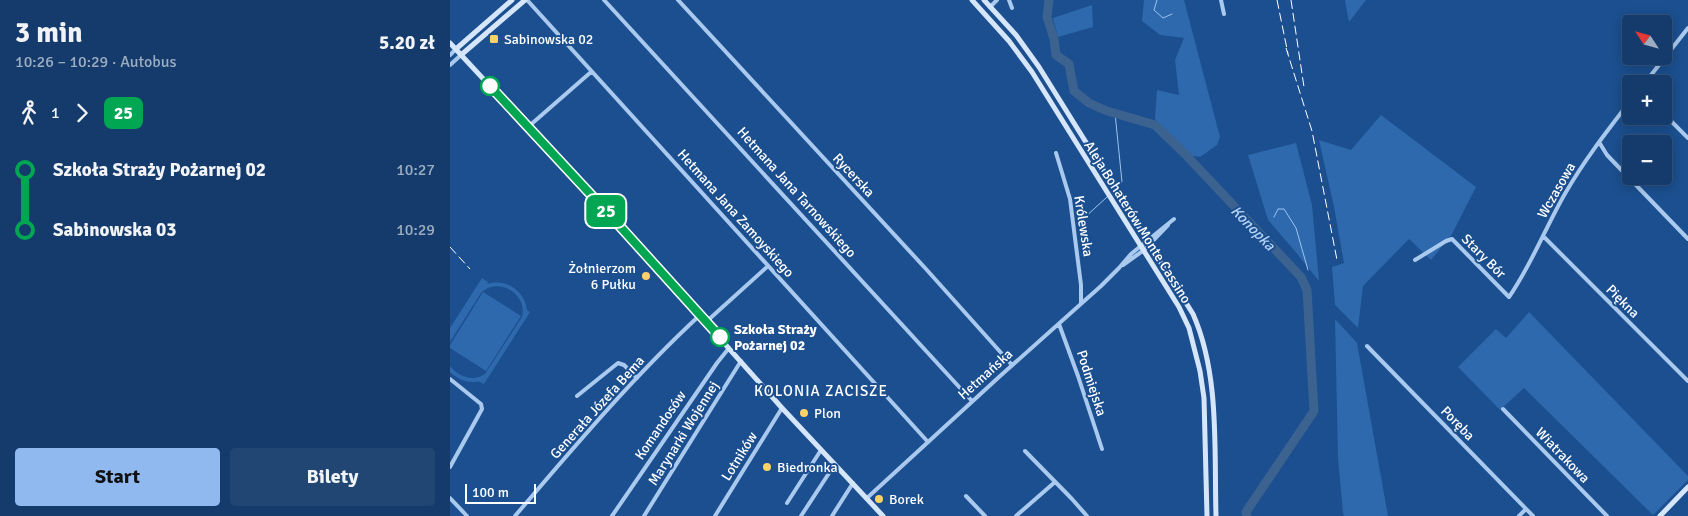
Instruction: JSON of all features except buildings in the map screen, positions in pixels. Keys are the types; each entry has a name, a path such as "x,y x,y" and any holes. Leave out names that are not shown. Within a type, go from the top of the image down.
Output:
{"main road":[{"path":"456,49 512,0"},
{"path":"461,55 526,0"},
{"name":"Aleja Bohaterów Monte Cassino","path":"972,0 1009,41 1032,72 1143,248 1179,307 1189,328 1199,364 1204,398 1207,516"},
{"name":"Aleja Bohaterów Monte Cassino","path":"984,0 1016,35 1039,67 1192,314 1210,369 1216,516"},
{"path":"450,43 700,315 782,408 883,516"},
{"path":"1660,516 1688,487"}],"street":[{"name":"Hetmana Jana Zamoyskiego","path":"526,0 928,442"},
{"name":"Hetmana Jana Tarnowskiego","path":"604,0 972,401"},
{"name":"Rycerska","path":"678,0 1012,365"},
{"path":"990,6 997,0"},
{"path":"1009,0 1012,8"},
{"path":"1221,0 1224,14"},
{"path":"1651,75 1688,28"},
{"path":"450,55 456,49"},
{"path":"450,65 461,55"},
{"path":"528,128 591,72"},
{"name":"Wczasowa","path":"1509,297 1520,280 1567,190 1622,112"},
{"path":"1672,122 1688,138"},
{"path":"1599,142 1607,155 1688,239"},
{"name":"Królewska","path":"1056,153 1070,200 1080,275 1081,304"},
{"name":"Hetmańska","path":"867,498 1120,268 1131,254 1143,248 1174,219 1149,242"},
{"name":"Piękna","path":"1543,236 1688,381"},
{"name":"Stary Bór","path":"1415,260 1452,239 1509,297"},
{"path":"706,322 768,266"},
{"name":"Generała Józefa Bema","path":"515,516 597,421 700,315"},
{"name":"Podmiejska","path":"1059,324 1102,449"},
{"name":"Poręba","path":"1367,346 1533,516"},
{"name":"Komandosów","path":"612,516 708,375 729,348"},
{"name":"Marynarki Wojennej","path":"644,516 741,361"},
{"path":"577,396 618,363 624,365 637,378"},
{"path":"450,379 481,404 482,409 450,467"},
{"name":"Lotników","path":"715,516 782,408"},
{"name":"Wiatrakowa","path":"1503,410 1607,516"},
{"path":"787,503 822,450"},
{"path":"1025,451 1087,516"},
{"path":"801,516 835,464"},
{"path":"1016,516 1055,482"},
{"path":"832,516 853,483"},
{"path":"966,496 985,516"},
{"path":"450,498 467,516"},
{"path":"1520,516 1526,509"}],"shaded area":[{"path":"1144,0 1184,0 1220,137 1217,145 1200,157 1178,154 1155,119 1157,90 1179,95 1175,60 1184,38 1160,35 1142,21"},
{"path":"1345,0 1366,0 1349,22"},
{"path":"1092,5 1093,27 1058,37 1053,18"},
{"path":"1381,115 1476,187 1452,234 1431,260 1409,239 1363,286 1358,328 1335,305 1332,267 1344,263 1319,140 1351,150"},
{"path":"1296,143 1312,205 1319,281 1268,220 1248,155"},
{"path":"482,278 488,282 487,284 501,283 513,288 523,297 527,310 530,312 484,384 457,378 450,372 450,366 466,377 476,378 485,374 522,317 523,309 521,301 510,290 495,286 488,288 481,293 450,342 450,328"},
{"path":"483,292 521,316 486,371 450,348 450,345"},
{"path":"1529,312 1688,476 1688,480 1653,515 1524,388 1500,410 1458,367 1496,329 1506,338"},
{"path":"1335,319 1357,343 1388,516 1344,516 1343,513 1338,458"}],"waterway":[{"name":"Konopka","path":"1049,0 1047,17 1054,39 1056,55 1069,64 1074,91 1089,103 1107,111 1155,125 1184,153 1301,277 1307,290 1314,411 1246,512 1247,516"},
{"path":"1157,0 1154,10 1163,18 1172,14"},
{"path":"1115,113 1122,182 1117,187"},
{"path":"1077,223 1107,197"},
{"path":"1274,217 1278,209 1284,209 1296,228 1308,270"}],"railway":[{"path":"1277,0 1288,54"},
{"path":"1291,0 1304,87"},
{"path":"1286,48 1312,131 1337,260"},
{"path":"450,247 470,269"}],"bus line":[{"name":"25","path":"490,86 720,337"}],"place":[{"name":"Sabinowska 02","path":"494,39"},
{"name":"Żołnierzom 6 Pułku","path":"646,276"},
{"name":"Szkoła Straży Pożarnej 02","path":"720,337"},
{"name":"Plon","path":"804,413"},
{"name":"Biedronka","path":"767,467"},
{"name":"Borek","path":"879,499"}],"district":[{"name":"KOLONIA ZACISZE","path":"821,391"}]}
